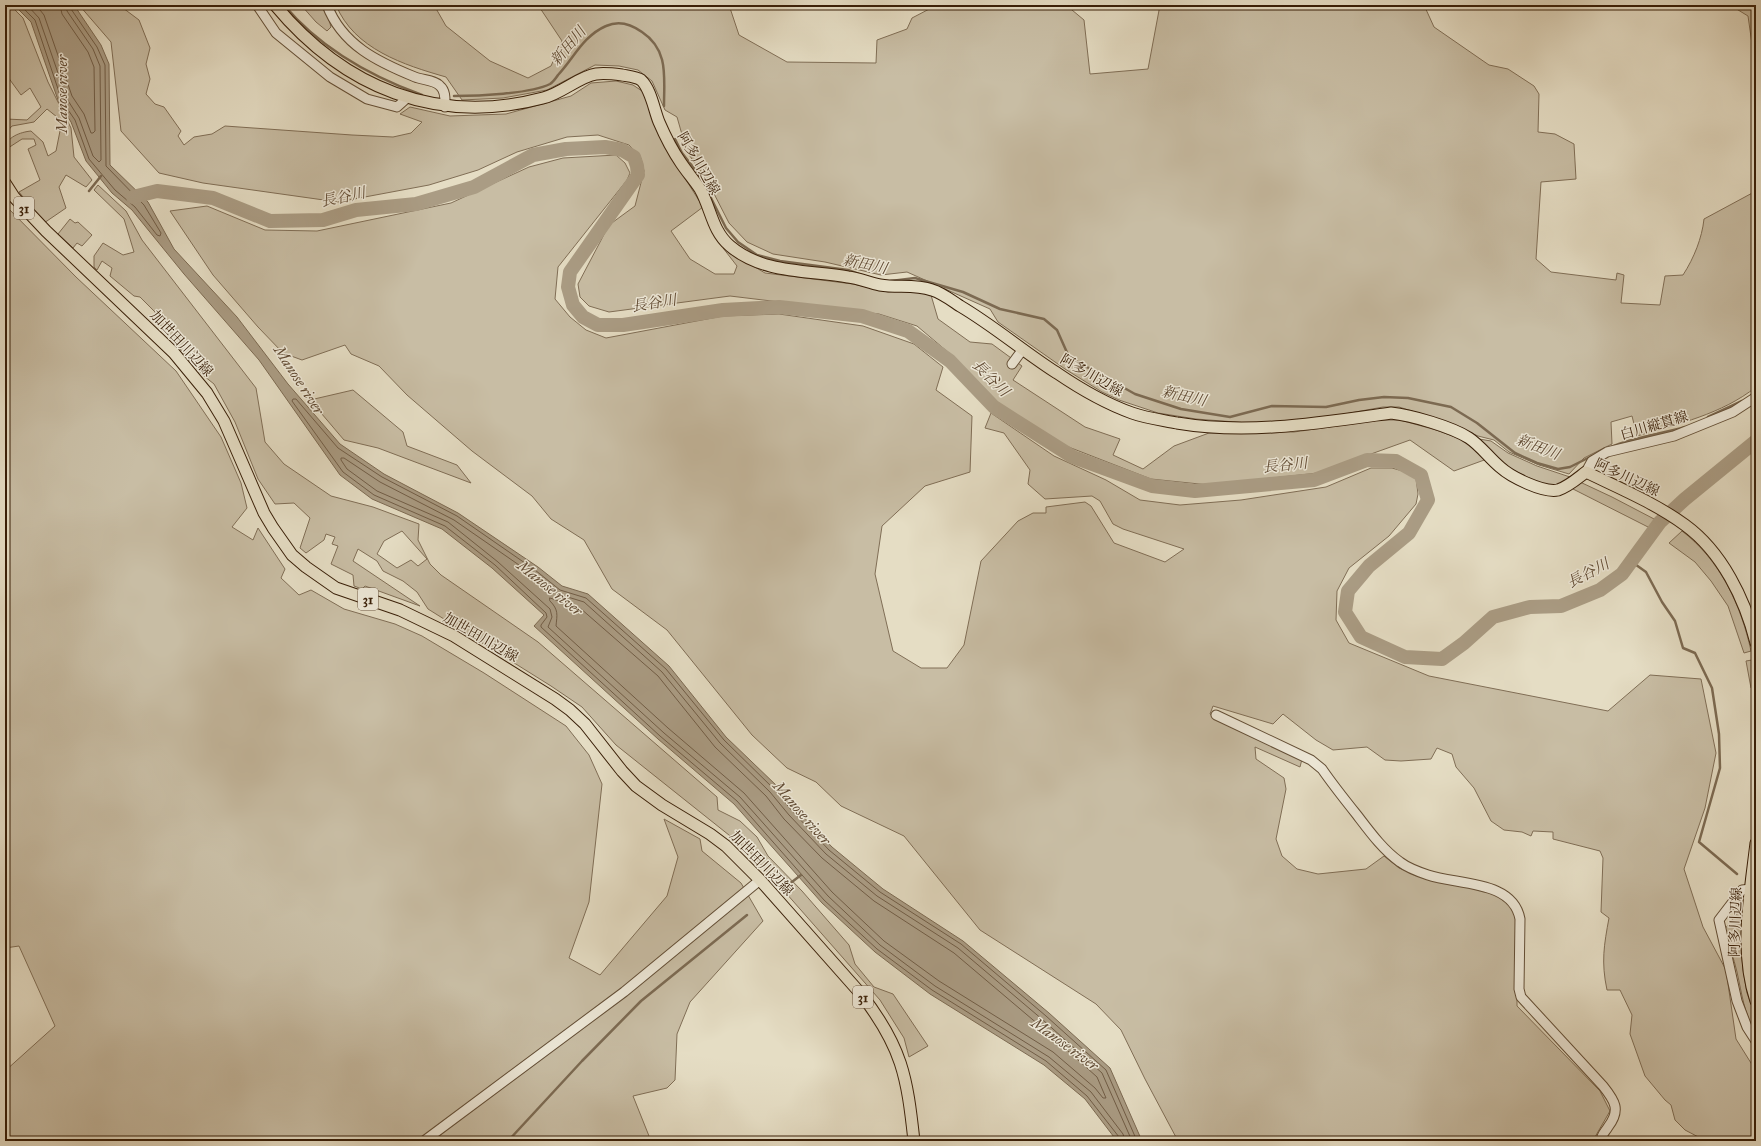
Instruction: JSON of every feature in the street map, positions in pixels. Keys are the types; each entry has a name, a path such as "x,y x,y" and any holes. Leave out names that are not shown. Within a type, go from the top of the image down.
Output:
{"main road":[{"name":"阿多川辺線","path":"275,5 306,39 338,63 378,86 407,98 442,106 473,108 543,98 560,92 594,74 626,75 640,80 648,91 670,144 701,191 715,228 731,247 768,267 851,277 881,286 917,286 934,290 968,310 1058,374 1114,406 1130,412 1155,419 1200,427 1250,429 1298,425 1391,413 1404,414 1460,433 1483,449 1500,468 1510,475 1543,489 1557,490 1586,472 1662,510 1686,526 1704,543 1726,571 1747,612 1756,643"},
{"name":"加世田川辺線","path":"5,183 14,197 46,231 174,353 192,373 224,420 264,513 272,528 292,555 306,567 336,588 400,610 454,636 555,699 585,724 636,786 662,805 726,846 760,880 861,994 889,1034 898,1053 909,1093 914,1141"},
{"name":"阿多川辺線","path":"1756,843 1747,945 1752,988 1756,1001"}],"street":[{"path":"257,5 276,33 306,59 349,89 367,99 397,107 407,98"},
{"path":"327,5 334,20 357,47 396,69 441,86 444,93 442,106"},
{"path":"1012,364 1024,349"},
{"name":"白川縦貫線","path":"1586,472 1592,461 1607,452 1674,436 1733,412 1756,397"},
{"path":"1216,715 1311,760 1322,769 1382,846 1401,863 1429,875 1489,888 1514,902 1519,911 1520,919 1519,989 1521,998 1612,1097 1616,1112 1614,1118 1603,1134 1601,1141"},
{"path":"424,1141 624,992 760,880"},
{"path":"1751,889 1742,890 1719,920 1737,1001 1747,1027 1756,1041"}],"shaded area":[{"path":"5,5 10,5 23,18 48,82 71,128 74,157 92,180 86,187 66,175 59,187 66,208 44,223 19,192 40,180 28,149 36,145 34,139 22,139 5,150 6,145 14,136 31,131 43,142 48,156 56,151 62,121 47,109 34,122 12,126 5,134 6,119 27,120 41,107 30,88 21,95 5,73"},
{"path":"79,5 119,5 139,20 150,48 146,64 150,79 146,94 155,104 164,107 181,131 178,136 184,145 194,137 212,134 225,126 393,137 411,133 422,122 400,114 410,107 450,116 506,114 571,96 591,83 616,81 633,85 645,93 668,151 703,207 671,231 690,259 715,274 734,274 737,266 723,248 765,273 853,284 888,292 905,290 931,295 938,319 970,342 992,344 1022,366 1013,380 1085,427 1120,439 1113,455 1143,469 1174,446 1209,433 1294,432 1379,420 1400,420 1436,430 1466,441 1487,459 1454,471 1410,440 1318,473 1209,485 1151,479 1066,446 1001,406 955,358 917,326 879,314 730,296 609,312 589,306 580,297 578,284 609,225 635,206 644,171 641,158 629,145 598,135 567,137 517,152 478,170 429,185 338,202 203,183 159,173 121,131 111,42"},
{"path":"301,5 325,5 331,27 327,31 316,22"},
{"path":"336,5 434,5 446,26 490,61 528,78 551,66 562,41 538,5 729,5 739,35 787,62 876,63 877,40 907,29 912,18 937,5 1066,5 1084,20 1090,74 1148,69 1160,5 1424,5 1434,27 1489,65 1508,69 1534,86 1539,94 1538,132 1555,134 1574,144 1576,179 1541,182 1536,259 1551,272 1616,280 1617,273 1624,275 1621,303 1660,305 1665,276 1683,275 1697,248 1704,219 1756,191 1756,292 1754,296 1756,298 1756,387 1729,404 1714,411 1637,436 1632,416 1611,422 1612,444 1584,458 1569,474 1539,465 1509,452 1494,440 1478,436 1444,421 1399,407 1383,407 1306,421 1262,424 1196,419 1158,413 1119,400 1102,392 1065,369 998,322 990,309 907,272 881,275 825,262 773,254 747,242 729,223 707,180 687,152 677,117 665,110 652,81 638,70 619,66 595,65 547,90 503,98 462,100 446,77 397,61 368,44 355,33 344,20"},
{"path":"1730,5 1756,5 1756,48 1752,44 1748,16"},
{"path":"616,155 625,163 630,173 627,180 558,267 555,299 570,317 586,330 606,338 723,316 779,314 863,326 914,344 943,367 936,390 972,416 970,472 925,486 882,526 875,574 893,651 921,668 947,668 964,645 981,561 1018,521 1033,513 1046,513 1046,507 1085,502 1091,506 1114,543 1165,562 1184,549 1123,529 1113,524 1100,501 1092,496 1045,499 1028,484 1030,470 1004,433 985,428 991,413 1054,456 1106,480 1140,500 1180,505 1241,500 1326,487 1371,468 1392,468 1406,472 1416,478 1418,494 1416,504 1389,536 1349,568 1337,591 1336,620 1349,643 1429,676 1608,711 1650,675 1701,679 1716,753 1705,808 1684,869 1703,927 1726,970 1736,1039 1756,1071 1756,1141 1706,1141 1685,1130 1675,1120 1671,1105 1645,1076 1630,1034 1632,1015 1620,990 1607,990 1605,980 1604,954 1609,918 1601,912 1603,858 1600,851 1553,839 1553,832 1533,831 1531,836 1522,832 1504,830 1491,821 1474,788 1456,767 1452,754 1437,748 1431,759 1401,761 1385,760 1367,747 1333,750 1316,740 1283,714 1273,724 1213,706 1210,714 1222,722 1302,759 1300,767 1255,747 1256,759 1284,778 1286,789 1276,839 1282,856 1297,869 1318,874 1366,869 1384,856 1399,868 1426,878 1488,891 1511,904 1517,923 1517,1006 1600,1091 1610,1111 1595,1137 1597,1141 1178,1141 1121,1030 1096,1004 980,930 904,836 841,806 816,782 787,768 752,735 667,630 612,589 584,540 551,519 532,496 472,451 407,395 379,366 351,354 345,345 302,360 283,353 258,327 213,275 170,211 207,206 265,230 317,231 451,203 529,167 563,158"},
{"path":"98,185 126,211 142,240 256,388 265,442 284,464 331,496 373,507 419,524 418,540 430,564 441,575 538,642 717,797 718,810 740,821 757,837 768,856 802,891 849,945 855,964 874,987 893,994 928,1046 909,1057 904,1038 880,1000 749,851 616,745 582,707 428,609 417,592 403,581 383,571 377,561 358,549 353,561 420,606 365,586 362,589 354,586 353,575 331,564 338,546 332,544 335,537 326,534 324,540 306,553 300,548 310,518 294,503 275,504 258,479 235,422 214,384 204,376 163,330 155,312 140,297 134,296 110,276 112,268 102,261 97,270 94,267 94,256 103,243 123,255 134,252 124,219 94,190","holes":["402,531 427,559 418,566 411,560 397,568 377,554 384,541"]},
{"path":"5,205 76,277 176,371 221,437 241,483 247,508 232,527 253,540 258,528 285,569 281,578 299,595 311,590 344,609 395,624 422,636 484,673 566,726 589,755 602,784 589,902 569,958 600,975 667,896 678,857 664,819 700,839 702,851 741,883 763,921 690,1002 677,1034 675,1080 667,1088 633,1096 651,1141 5,1141 5,1071 55,1026 19,946 5,948"},
{"path":"70,219 75,223 78,222 92,235 82,246 77,243 73,248 58,234"},
{"path":"353,390 403,432 407,446 457,465 471,483 378,448 344,440 310,400"},
{"path":"1479,439 1491,441 1508,453 1537,466 1573,478 1560,485 1549,486 1537,482 1505,466"},
{"path":"1580,482 1656,520 1650,528 1573,489"},
{"path":"1682,531 1707,556 1727,585 1735,600 1747,634 1751,651 1744,653 1728,606 1711,581 1695,562 1669,543"},
{"path":"1752,660 1754,691 1751,688 1746,661"},
{"path":"1744,905 1741,946 1743,970 1747,993 1756,1018 1756,1034 1746,1011 1736,967 1724,930"}],"water":[{"name":"Manose river","path":"14,5 74,5 101,45 109,64 110,165 148,202 174,249 237,317 288,384 340,444 384,474 458,513 538,567 562,586 588,594 669,666 726,737 777,786 796,809 832,847 883,889 963,941 1049,1013 1110,1068 1142,1141 1117,1141 1085,1099 1044,1065 930,994 875,952 822,903 734,804 658,739 534,626 544,615 492,568 442,529 372,499 340,475 259,360 184,274 132,210 112,193 86,161 71,122 59,103 31,22"}],"waterway":[{"name":"新田川","path":"284,5 313,35 347,59 365,70 422,95"},
{"name":"新田川","path":"454,96 489,95 517,92 550,84 591,35 606,26 620,23 638,29 651,39 657,47 663,65 664,106"},
{"name":"新田川","path":"675,139 682,153 700,176 726,228 738,242 757,255 780,261 848,270 859,274"},
{"name":"長谷川","path":"133,197 157,191 213,198 270,221 323,220 356,210 416,204 474,187 533,155 566,149 605,147 622,150 634,157 638,175 570,272 568,287 573,305 583,317 598,325 623,325 723,310 779,307 862,316 908,331 950,361 994,407 1073,457 1152,486 1195,491 1314,480 1367,460 1396,461 1421,475 1428,500 1409,533 1369,566 1348,591 1345,612 1361,637 1405,657 1442,659 1464,643 1493,617 1530,607 1561,606 1600,590 1622,574 1660,522 1685,499 1756,441"},
{"path":"89,191 101,176"},
{"name":"新田川","path":"891,281 915,278 963,292 1000,309 1044,319 1057,330 1069,357 1135,394 1181,409 1230,417 1272,406 1326,407 1359,400 1384,397 1408,398 1451,407 1477,423 1515,453 1537,463 1558,469 1570,467 1592,456"},
{"name":"新田川","path":"1708,417 1742,401"},
{"name":"新田川","path":"1611,447 1685,427"},
{"path":"1632,562 1646,572 1662,602 1675,621 1683,648 1695,653 1712,688 1719,734 1720,768 1699,842 1737,874"},
{"path":"788,885 801,875"},
{"path":"508,1141 582,1061 641,1001 747,915"}]}
